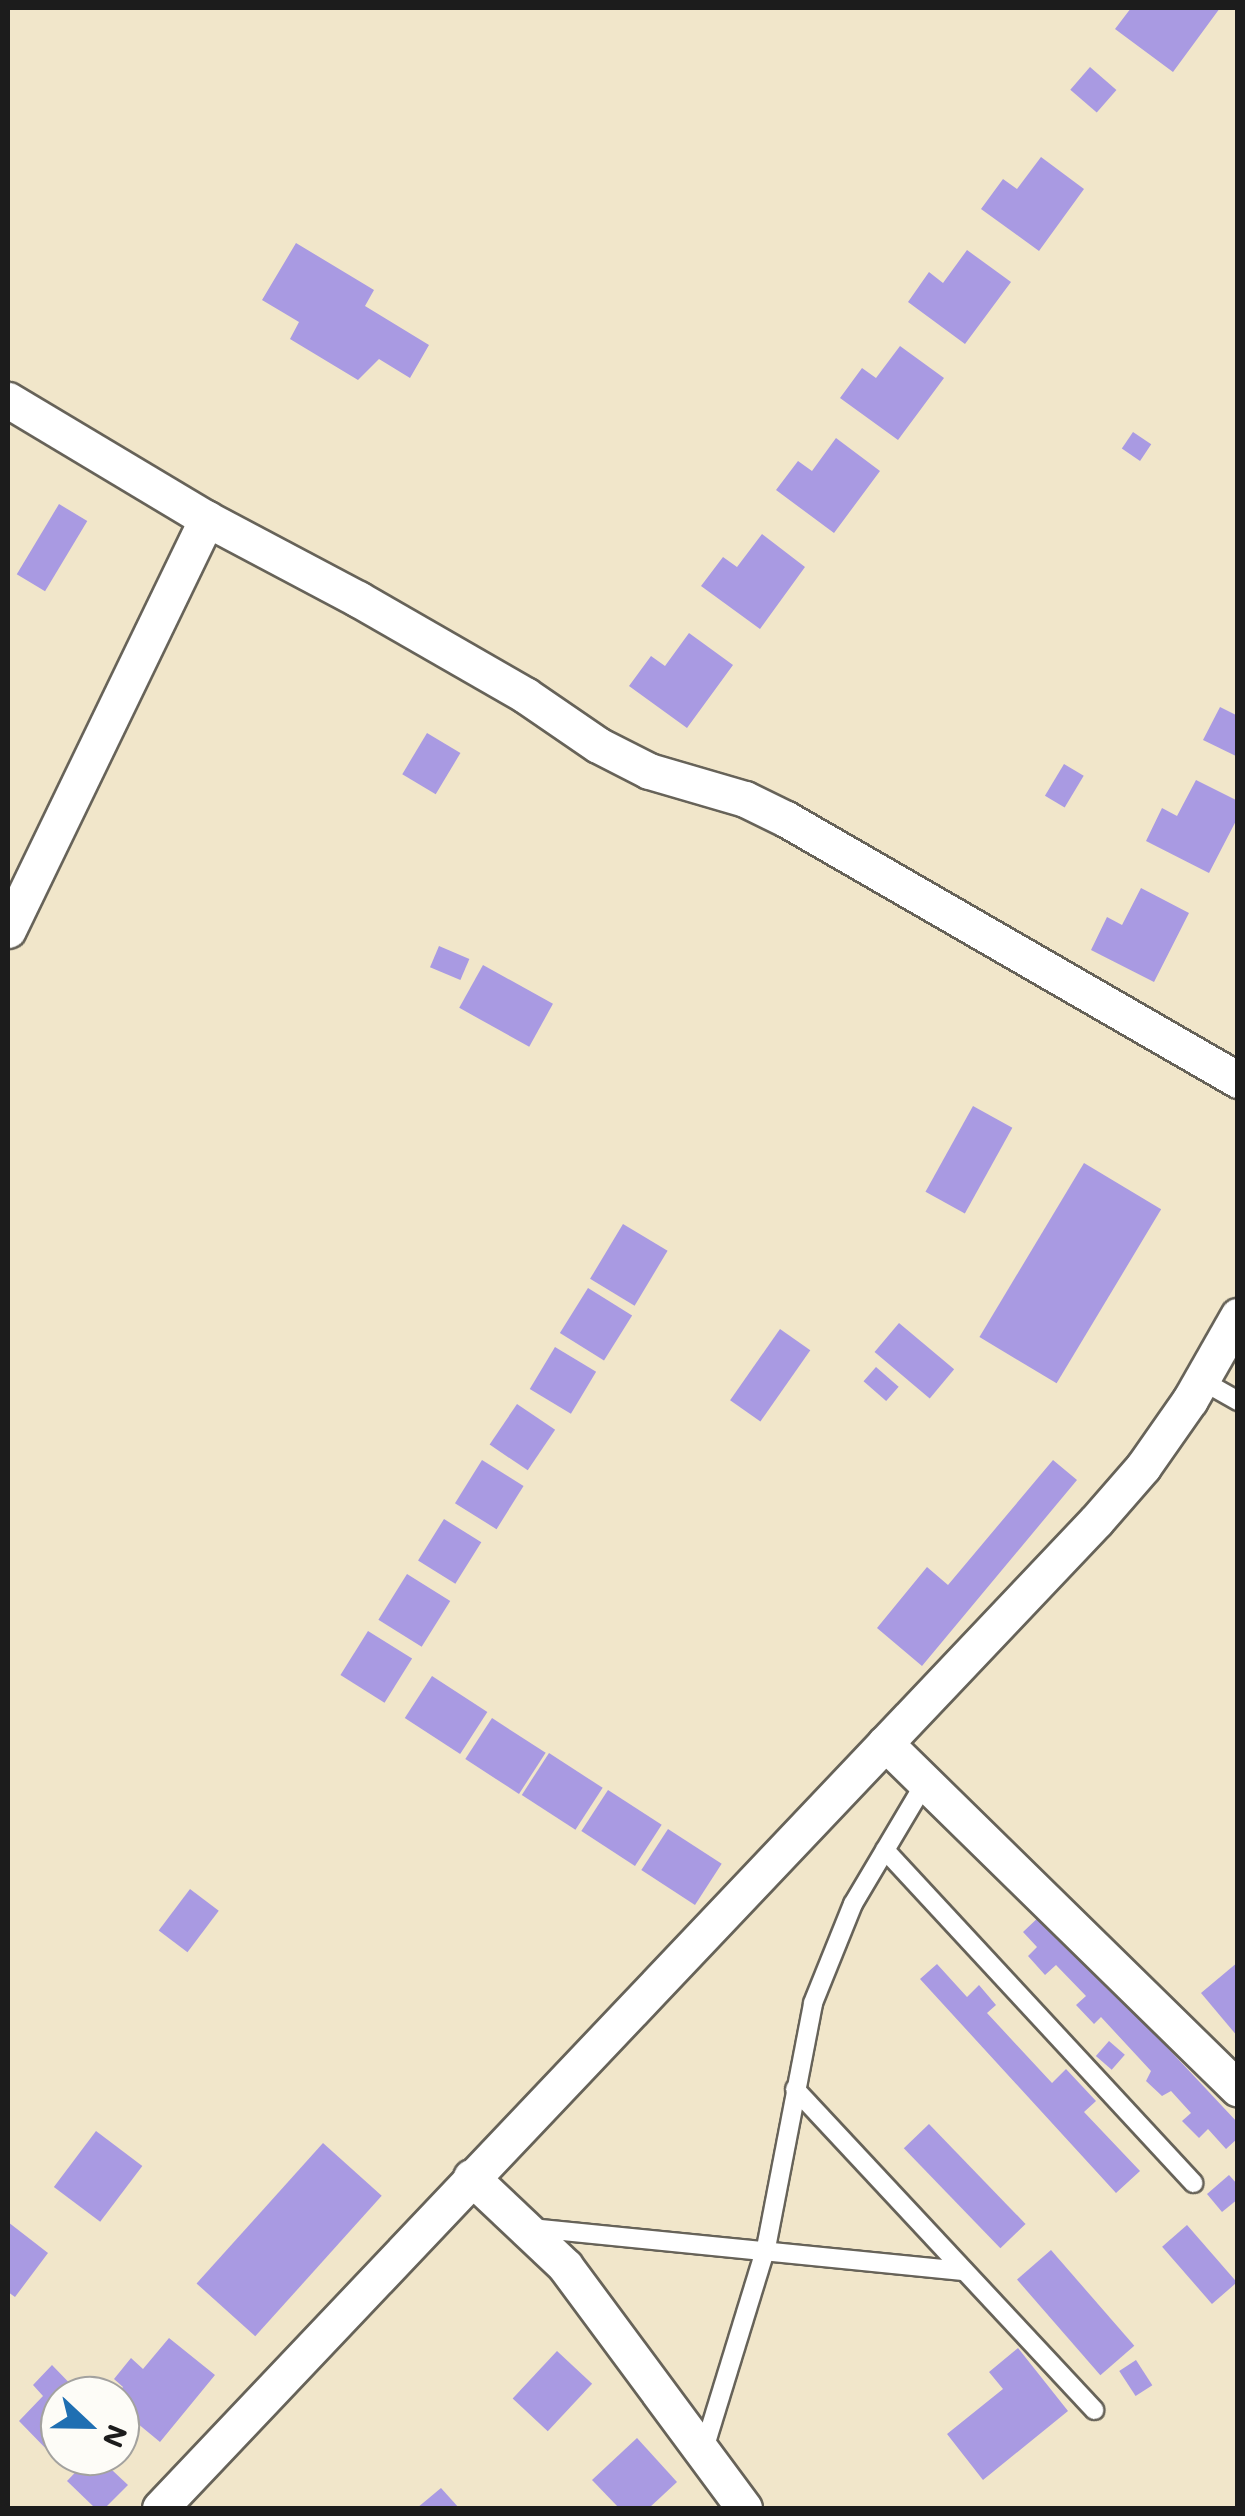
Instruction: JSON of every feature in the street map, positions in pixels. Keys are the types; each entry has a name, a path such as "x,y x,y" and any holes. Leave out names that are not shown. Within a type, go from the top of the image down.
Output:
{"street":[{"path":"8,400 206,520 374,608 536,702 598,745 649,770 745,799 786,819 1238,1080"},
{"path":"8,930 206,520"},
{"path":"160,2508 1143,1467 1238,1316"},
{"path":"885,1743 1238,2089"},
{"path":"472,2177 565,2266 744,2508"}],"lane":[{"path":"1201,1380 1238,1401"},
{"path":"704,2449 766,2248 813,2004 853,1904 926,1782"},
{"path":"885,1850 1194,2183"},
{"path":"794,2088 1094,2410"},
{"path":"524,2227 964,2270"}],"building":[{"path":"1131,8 1220,8 1173,72 1115,29"},
{"path":"1090,67 1116,90 1097,113 1070,90"},
{"path":"1041,157 1084,189 1039,251 981,209 1003,179 1017,189"},
{"path":"296,243 374,290 365,306 429,345 410,378 379,359 358,380 290,339 299,322 262,300"},
{"path":"967,250 1011,282 965,344 908,302 929,272 943,283"},
{"path":"900,346 944,378 898,440 840,398 862,368 876,378"},
{"path":"1133,432 1151,444 1140,461 1122,449"},
{"path":"836,438 880,471 834,533 776,490 798,461 812,471"},
{"path":"59,504 87,521 45,591 17,574"},
{"path":"762,534 805,567 760,629 701,586 723,557 737,567"},
{"path":"689,633 733,665 687,728 629,686 651,656 665,666"},
{"path":"1220,707 1238,716 1238,757 1203,740"},
{"path":"427,733 460,753 436,794 402,774"},
{"path":"1064,764 1084,776 1065,808 1045,796"},
{"path":"1196,780 1238,801 1238,817 1209,873 1146,841 1162,808 1177,816"},
{"path":"1141,888 1189,913 1154,982 1091,950 1107,917 1122,925"},
{"path":"439,946 469,959 460,980 430,967"},
{"path":"483,965 553,1004 529,1047 459,1008"},
{"path":"973,1106 1012,1128 965,1214 925,1192"},
{"path":"1084,1163 1161,1209 1057,1383 979,1337"},
{"path":"623,1224 668,1251 635,1306 590,1279"},
{"path":"588,1288 632,1316 604,1361 560,1333"},
{"path":"899,1323 954,1369 930,1398 875,1352"},
{"path":"780,1329 810,1350 760,1421 730,1400"},
{"path":"555,1347 596,1372 571,1414 530,1389"},
{"path":"876,1367 899,1387 886,1401 864,1381"},
{"path":"517,1404 555,1430 528,1470 490,1445"},
{"path":"482,1460 524,1486 497,1529 455,1503"},
{"path":"1053,1460 1077,1480 922,1666 877,1628 927,1567 948,1585"},
{"path":"444,1519 481,1542 455,1584 418,1561"},
{"path":"407,1574 450,1601 422,1647 378,1620"},
{"path":"368,1631 412,1659 385,1703 340,1675"},
{"path":"432,1676 487,1712 460,1754 405,1718"},
{"path":"492,1718 546,1753 519,1794 465,1759"},
{"path":"549,1753 603,1788 575,1830 522,1795"},
{"path":"608,1790 662,1825 635,1866 581,1831"},
{"path":"668,1829 722,1864 695,1905 641,1870"},
{"path":"190,1889 219,1911 187,1952 159,1931"},
{"path":"1042,1914 1238,2123 1238,2138 1226,2149 1208,2129 1199,2138 1182,2121 1191,2113 1171,2091 1162,2096 1146,2081 1151,2071 1101,2017 1094,2024 1076,2005 1086,1996 1056,1965 1045,1975 1028,1956 1037,1947 1023,1932"},
{"path":"1238,1962 1238,2037 1201,1993"},
{"path":"937,1964 967,1997 979,1985 996,2005 987,2013 1052,2083 1066,2069 1096,2101 1084,2112 1140,2171 1116,2193 920,1979"},
{"path":"1109,2041 1125,2055 1112,2070 1096,2056"},
{"path":"929,2124 1026,2224 1000,2248 904,2148"},
{"path":"96,2131 142,2166 100,2222 54,2187"},
{"path":"323,2143 382,2196 255,2336 197,2283"},
{"path":"1229,2175 1238,2185 1238,2199 1222,2212 1207,2194"},
{"path":"8,2222 48,2253 15,2297 8,2292"},
{"path":"1187,2225 1237,2282 1212,2304 1162,2247"},
{"path":"1051,2250 1134,2346 1100,2375 1017,2280"},
{"path":"169,2338 215,2375 160,2442 140,2426 140,2376 116,2376 131,2358 143,2369"},
{"path":"1018,2348 1068,2411 983,2480 947,2434 1003,2389 989,2372"},
{"path":"557,2351 592,2384 548,2431 513,2399"},
{"path":"1136,2360 1152,2385 1136,2396 1119,2371"},
{"path":"52,2365 63,2376 42,2376"},
{"path":"40,2399 40,2443 19,2421"},
{"path":"637,2438 677,2482 649,2508 619,2508 592,2480"},
{"path":"72,2476 118,2476 128,2485 105,2508 95,2508 67,2481"},
{"path":"441,2488 459,2508 417,2508"}]}
